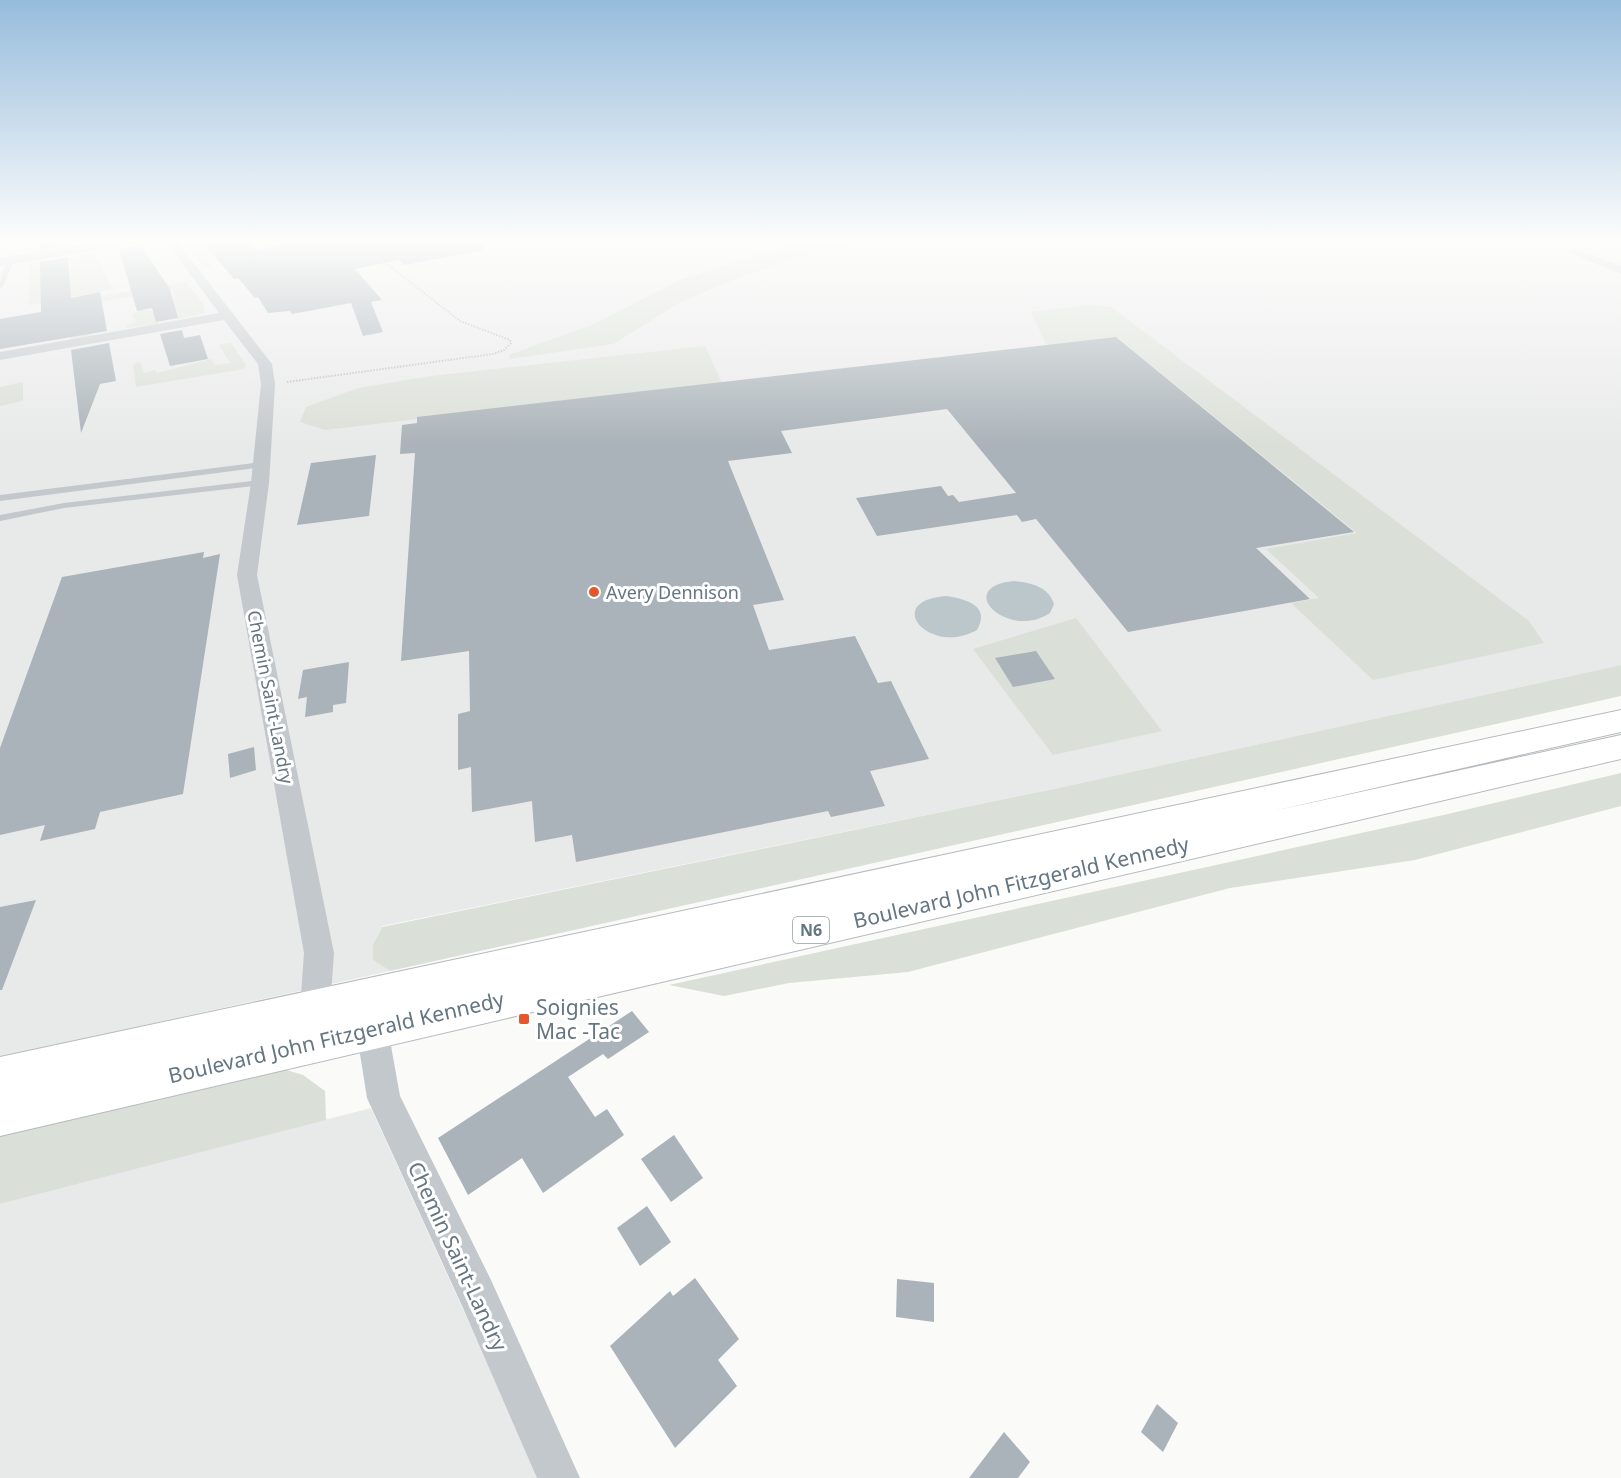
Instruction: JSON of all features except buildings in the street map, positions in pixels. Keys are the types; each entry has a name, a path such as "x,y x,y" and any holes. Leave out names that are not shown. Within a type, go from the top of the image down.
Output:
{"main road":[{"name":"Boulevard John Fitzgerald Kennedy","path":"0,1079 1621,721"},
{"name":"Boulevard John Fitzgerald Kennedy","path":"0,1113 1621,747"}],"street":[{"path":"224,308 265,364 268,384"},
{"path":"0,356 229,315"},
{"name":"Chemin Saint-Landry","path":"268,384 260,474 247,575 319,953 315,1009"},
{"name":"Chemin Saint-Landry","path":"372,1029 384,1098 477,1294 559,1478"}],"lane":[{"path":"0,498 260,474"},
{"path":"0,518 38,508 177,495 260,474"}],"path":[{"path":"268,384 487,355 509,346 510,340 460,321 442,308"}],"shaded area":[{"path":"0,308 1621,308 1621,665 1049,790 382,926 373,944 373,960 390,971 0,1057"},
{"path":"53,308 75,308 95,333 71,339"},
{"path":"175,308 204,308 204,313 177,320"},
{"path":"625,308 671,308 613,344 510,359 509,355 594,324"},
{"path":"1064,308 1112,308 1529,621 1544,643 1373,680 1291,603 1319,598 1266,549 1357,533 1118,338 1047,346 1031,312"},
{"path":"142,310 154,311 159,324 126,328 137,321 131,315"},
{"path":"231,343 246,365 244,369 136,387 133,364 140,362 144,373 155,370 157,373 211,359 215,365 230,363 219,345"},
{"path":"705,346 722,383 325,430 300,422 306,407 358,388 431,376"},
{"path":"23,382 23,401 0,406 0,387"},
{"path":"1014,581 1033,584 1048,593 1054,604 1050,613 1034,620 1018,621 1004,617 993,610 987,601 988,592 996,585"},
{"path":"946,596 968,601 978,609 981,615 977,630 960,636 943,637 929,632 920,625 915,616 917,607 927,600"},
{"path":"1076,618 1162,731 1053,755 973,649"},
{"path":"1621,665 1621,696 390,971 373,960 373,944 382,927 1049,790"},
{"path":"1621,773 1621,806 1415,860 1230,888 908,972 789,983 724,996 669,985 1448,814"},
{"path":"280,1068 303,1075 325,1091 326,1120 0,1204 0,1133"},
{"path":"371,1108 540,1478 0,1478 0,1204"}],"place":[{"name":"Avery Dennison","path":"594,592"},
{"name":"Soignies Mac -Tac","path":"524,1019"}]}
